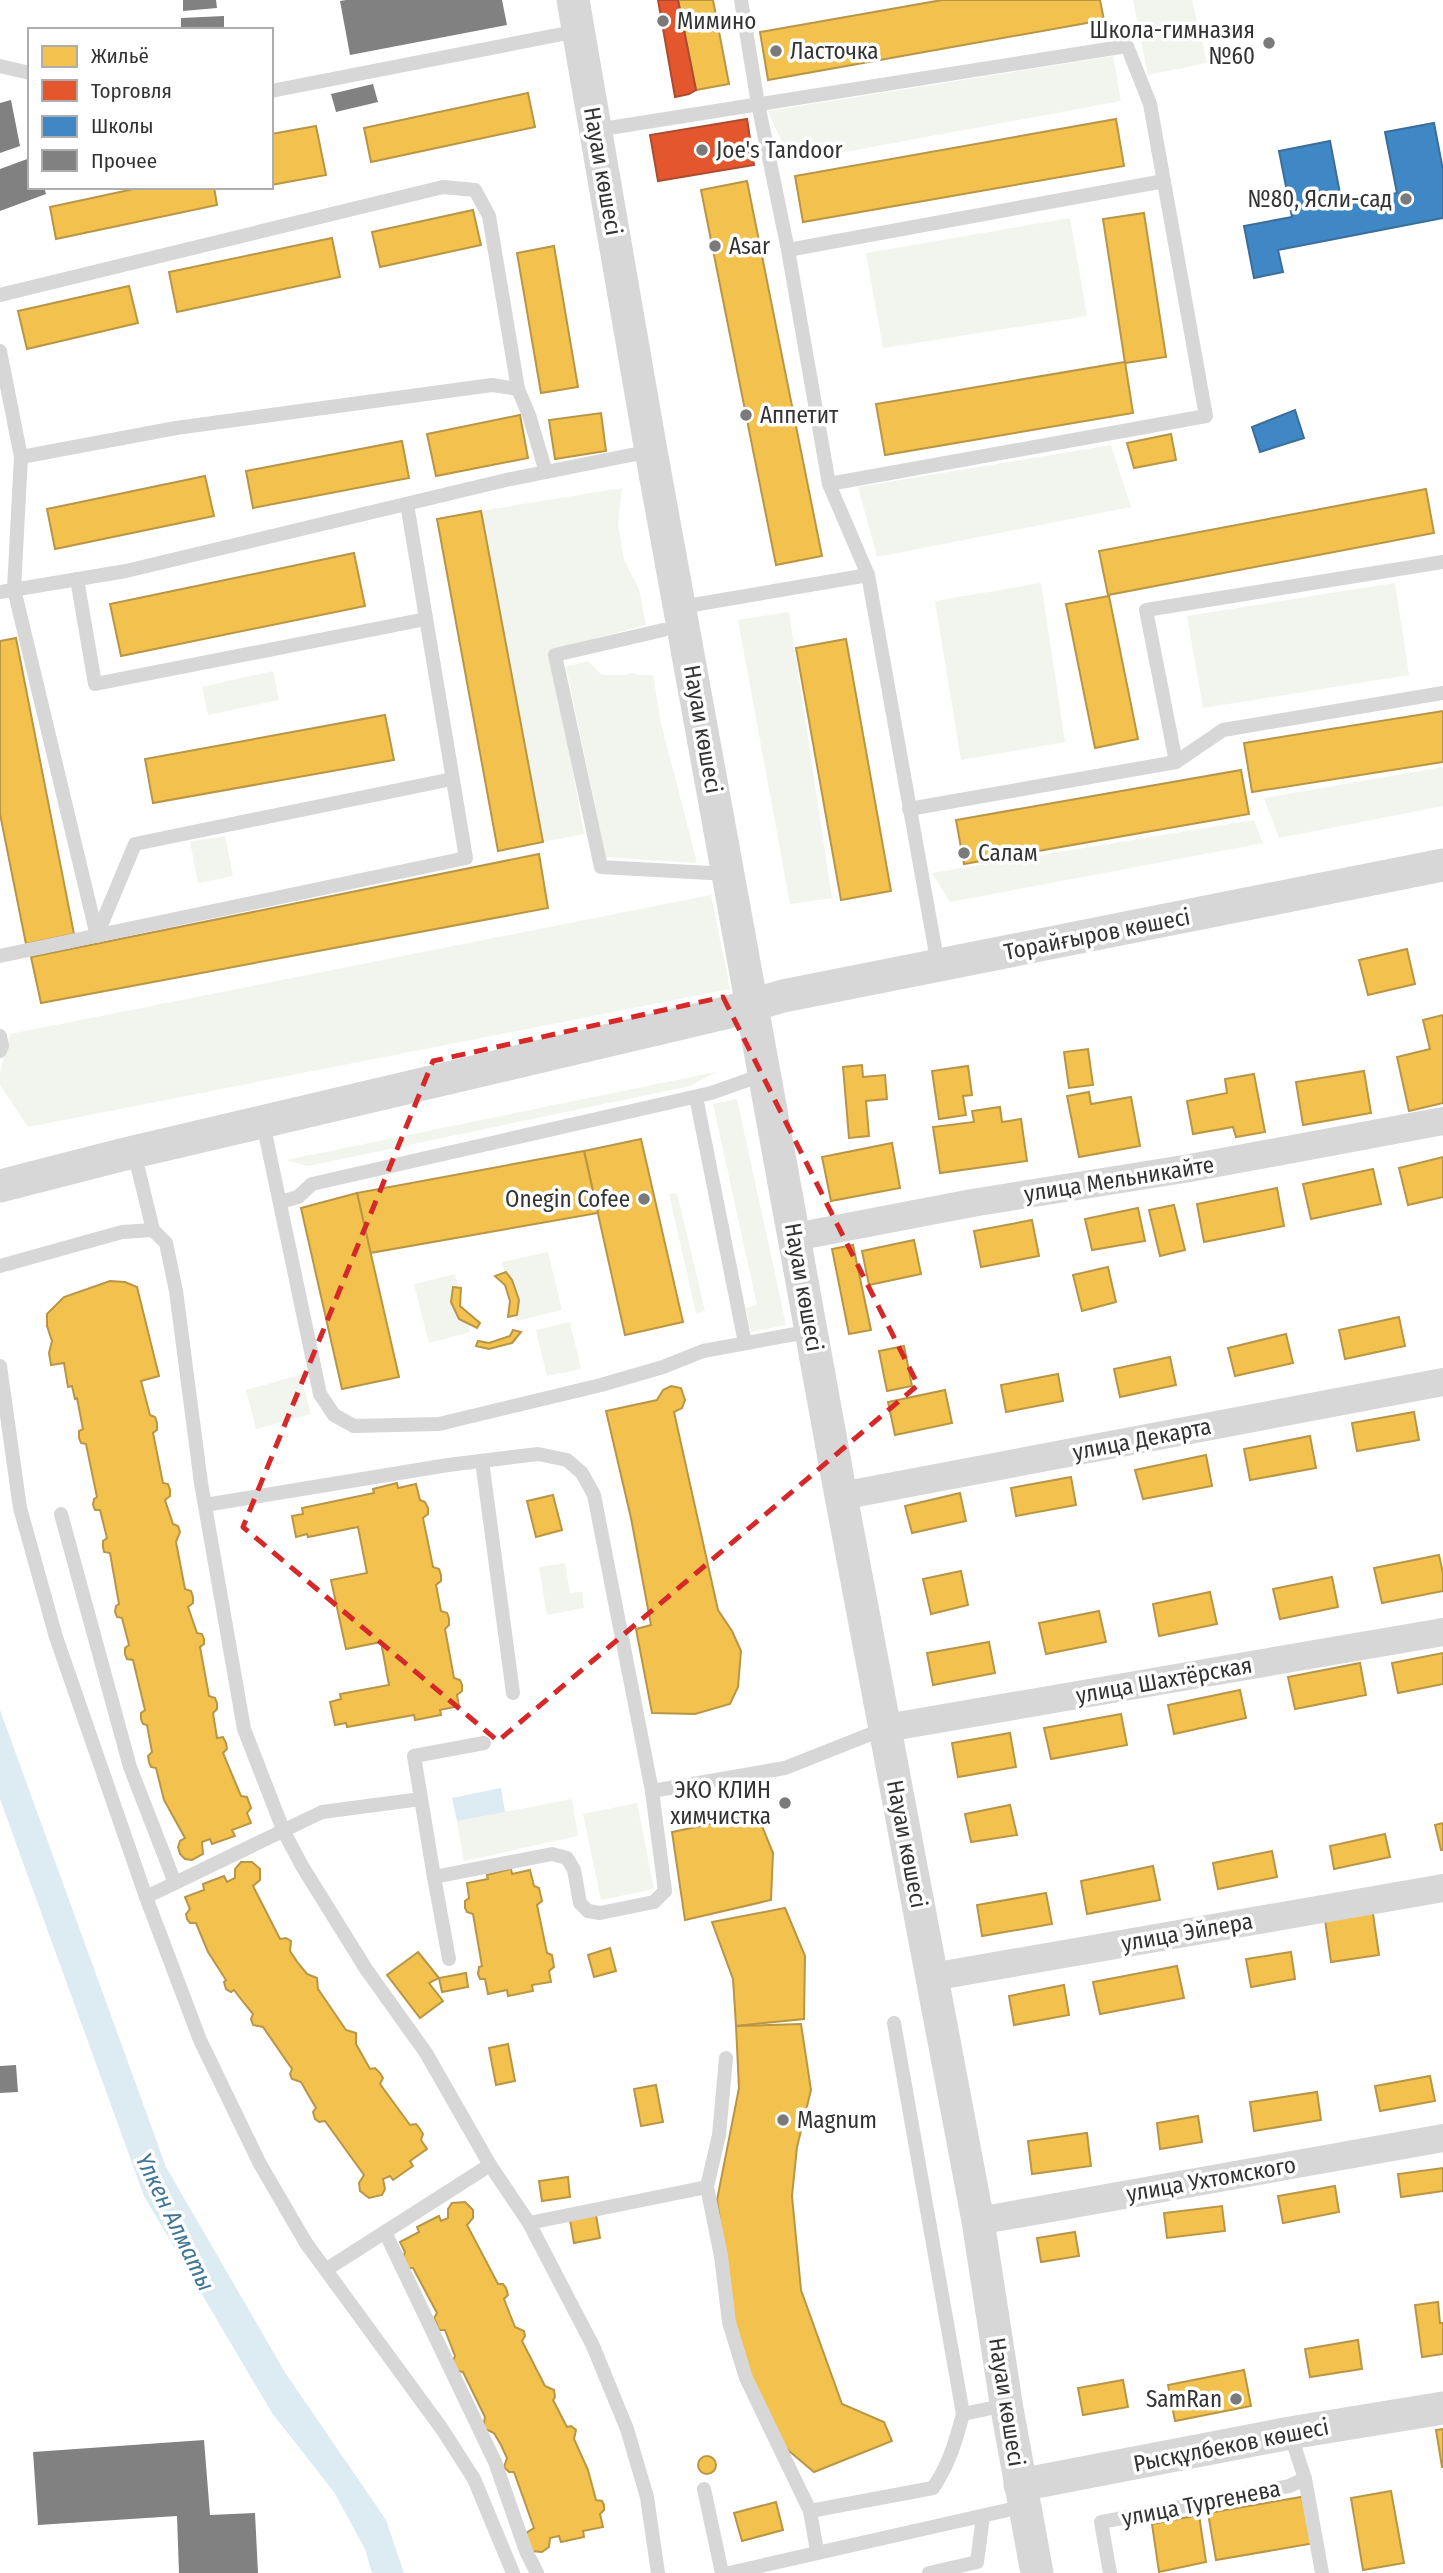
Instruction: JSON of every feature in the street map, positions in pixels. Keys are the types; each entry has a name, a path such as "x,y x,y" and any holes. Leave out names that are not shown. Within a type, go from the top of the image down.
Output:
{"street":[{"name":"Науаи көшесі","path":"576,15 651,450 672,619 729,874 841,1496 978,2221 1006,2405 1037,2573"},
{"name":"Торайғыров көшесі","path":"128,1153 715,1016 752,1004 1443,865"},
{"name":"улица Мельникайте","path":"795,1237 972,1203 1190,1168 1443,1121"},
{"path":"0,1171 128,1153"},
{"path":"0,1186 128,1153"},
{"name":"улица Декарта","path":"841,1496 1443,1382"},
{"name":"улица Шахтёрская","path":"886,1728 1443,1632"},
{"name":"улица Эйлера","path":"932,1977 1443,1888"},
{"name":"улица Ухтомского","path":"978,2221 1443,2138"},
{"name":"Рысқұлбеков көшесі","path":"1023,2496 1290,2433 1443,2408"}],"lane":[{"path":"741,0 829,484 868,575 938,965"},
{"path":"273,91 576,15"},
{"path":"596,130 1127,46 1150,104 1206,416 829,484"},
{"path":"0,66 28,73"},
{"path":"788,250 1164,181"},
{"path":"0,295 443,187 475,190 489,216 518,389 529,415 546,472"},
{"path":"0,351 20,457 7,591 97,936"},
{"path":"20,457 176,428 492,385 518,389"},
{"path":"7,591 126,571 407,504 651,450"},
{"path":"0,956 466,858 407,504"},
{"path":"1176,762 1146,610 1443,562"},
{"path":"729,874 601,867 555,655 672,619 868,575"},
{"path":"76,579 95,684 426,618"},
{"path":"909,809 1176,762 1223,730 1443,693"},
{"path":"97,936 135,844 452,779"},
{"path":"0,1036 0,1051"},
{"path":"280,1202 298,1197 312,1184 696,1097 765,1074"},
{"path":"696,1097 745,1343"},
{"path":"263,1123 320,1394 334,1415 354,1426 439,1424 601,1385 663,1367 703,1351 812,1331"},
{"path":"128,1153 153,1230 166,1243 205,1505 244,1729 284,1832 302,1866 366,1969 426,2053 490,2165 529,2223 593,2346 627,2429 647,2497 658,2573"},
{"path":"0,1266 122,1232 153,1230"},
{"path":"0,1366 24,1521 56,1637 146,1897 200,2040 254,2152 306,2243 442,2429 474,2479 513,2573"},
{"path":"205,1505 538,1454 567,1460 582,1473 594,1495 652,1791 665,1891 654,1902 600,1913 588,1911 580,1903 574,1870 567,1858 552,1854 434,1877"},
{"path":"482,1461 513,1693"},
{"path":"61,1514 130,1767 175,1883"},
{"path":"652,1791 785,1768 886,1728"},
{"path":"449,1959 414,1756 484,1743"},
{"path":"146,1897 322,1812 421,1799"},
{"path":"810,2511 933,2488 943,2474 963,2414 894,2023"},
{"path":"726,2058 719,2135 707,2187 721,2256 730,2322 747,2378 810,2511 817,2552"},
{"path":"327,2269 490,2165"},
{"path":"529,2223 707,2187"},
{"path":"386,2232 495,2462 526,2551 537,2573"},
{"path":"963,2414 1006,2405"},
{"name":"улица Тургенева","path":"1110,2573 1101,2522 1289,2486 1304,2479 1290,2433"},
{"path":"1304,2479 1322,2573"},
{"path":"704,2489 722,2573"},
{"path":"729,2573 983,2516 1023,2496"},
{"path":"929,2573 977,2562 983,2516"}],"highlighted area":[{"path":"723,997 918,1385 498,1741 243,1527 433,1061"}],"shaded area":[{"path":"1133,0 1192,0 1207,63 1148,75"},
{"path":"1113,56 1121,101 791,162 768,111"},
{"path":"1070,218 1087,316 883,348 866,253"},
{"path":"1111,445 1131,507 877,557 858,487"},
{"path":"622,488 618,525 624,560 639,589 646,625 551,650 584,834 543,842 481,511"},
{"path":"1041,583 1065,742 961,760 935,601"},
{"path":"1395,583 1409,675 1203,708 1187,616"},
{"path":"789,612 832,898 790,904 738,620"},
{"path":"588,661 602,675 653,675 661,723 697,863 606,857 566,667"},
{"path":"273,671 279,700 208,715 202,687"},
{"path":"1443,767 1443,806 1279,838 1264,798"},
{"path":"1254,820 1263,843 950,902 932,873"},
{"path":"225,836 233,876 198,883 190,842"},
{"path":"711,895 730,989 28,1127 0,1085 0,1073 10,1034"},
{"path":"716,1072 690,1086 308,1166 286,1160"},
{"path":"737,1099 786,1325 751,1332 746,1308 757,1305 713,1104"},
{"path":"677,1193 705,1311 696,1313 669,1194"},
{"path":"548,1252 562,1310 516,1321 502,1262"},
{"path":"455,1274 470,1332 429,1343 414,1284"},
{"path":"570,1322 581,1369 547,1376 536,1330"},
{"path":"300,1375 311,1414 256,1429 246,1390"},
{"path":"565,1563 570,1593 582,1592 584,1608 547,1615 539,1567"},
{"path":"572,1799 578,1836 464,1861 457,1821"},
{"path":"637,1803 654,1889 601,1900 583,1814"}],"water":[{"name":"Үлкен Алматы","path":"0,1710 166,2167 286,2374 386,2520 404,2573 372,2573 365,2549 334,2492 272,2413 144,2196 0,1799"},
{"path":"501,1788 505,1812 457,1821 452,1798"}],"building: Жильё":[{"path":"678,0 713,0 729,84 696,90"},
{"path":"942,0 1100,0 1104,20 768,80 760,32"},
{"path":"528,93 535,127 371,162 364,128"},
{"path":"1116,119 1124,166 803,222 795,176"},
{"path":"316,126 326,175 273,185 273,134"},
{"path":"747,181 822,556 776,565 701,190"},
{"path":"134,189 214,189 217,205 56,239 50,207"},
{"path":"473,210 481,245 380,267 372,232"},
{"path":"1144,213 1166,357 1125,363 1103,219"},
{"path":"332,238 340,277 177,312 169,272"},
{"path":"554,246 578,387 541,393 517,253"},
{"path":"129,286 138,323 27,349 18,311"},
{"path":"1125,362 1133,413 885,455 876,404"},
{"path":"601,413 606,451 555,459 549,420"},
{"path":"520,415 528,458 436,476 427,434"},
{"path":"1171,434 1176,460 1134,468 1127,443"},
{"path":"402,441 409,478 253,508 246,471"},
{"path":"205,476 214,516 55,549 47,509"},
{"path":"1426,489 1434,533 1108,595 1099,551"},
{"path":"481,511 543,842 498,851 437,519"},
{"path":"354,553 365,606 121,656 110,604"},
{"path":"1109,596 1138,739 1095,748 1066,604"},
{"path":"16,638 74,934 26,944 0,814 0,641"},
{"path":"846,639 891,891 841,900 796,648"},
{"path":"1443,711 1443,762 1252,792 1244,743"},
{"path":"385,715 394,760 153,803 145,759"},
{"path":"1241,770 1249,814 964,864 956,820"},
{"path":"539,854 548,908 41,1003 31,957"},
{"path":"1407,949 1415,984 1368,995 1359,960"},
{"path":"1443,1015 1443,1103 1409,1111 1397,1057 1430,1049 1423,1020"},
{"path":"1088,1049 1093,1085 1069,1088 1064,1052"},
{"path":"862,1065 863,1077 885,1075 887,1099 866,1101 869,1136 849,1138 843,1067"},
{"path":"968,1066 972,1095 963,1096 966,1115 939,1119 932,1071"},
{"path":"1364,1071 1371,1113 1303,1125 1296,1082"},
{"path":"1254,1074 1265,1132 1236,1137 1233,1127 1193,1134 1187,1101 1227,1093 1225,1079"},
{"path":"1089,1092 1091,1104 1131,1097 1140,1146 1079,1157 1067,1096"},
{"path":"1000,1107 1002,1122 1021,1119 1027,1161 940,1173 933,1127 974,1122 972,1111"},
{"path":"641,1139 683,1322 625,1335 584,1151"},
{"path":"892,1143 900,1188 831,1201 822,1157"},
{"path":"584,1151 598,1213 370,1253 357,1193"},
{"path":"1443,1157 1443,1197 1408,1205 1399,1168"},
{"path":"1373,1169 1381,1204 1311,1219 1303,1184"},
{"path":"1277,1188 1284,1226 1204,1242 1197,1204"},
{"path":"357,1193 399,1377 342,1389 301,1208"},
{"path":"1174,1205 1185,1250 1160,1256 1149,1210"},
{"path":"1138,1208 1145,1241 1092,1250 1085,1219"},
{"path":"1032,1220 1039,1256 981,1267 974,1231"},
{"path":"914,1240 921,1274 869,1285 862,1251"},
{"path":"853,1245 871,1330 849,1334 832,1249"},
{"path":"1108,1267 1116,1302 1082,1311 1073,1275"},
{"path":"506,1272 519,1300 517,1315 508,1317 510,1301 505,1285 495,1276"},
{"path":"110,1281 125,1282 137,1287 159,1376 141,1381 150,1415 155,1417 157,1423 157,1430 153,1433 163,1483 168,1484 170,1490 170,1496 165,1500 173,1524 178,1526 180,1532 176,1542 185,1589 191,1591 193,1597 193,1603 188,1607 197,1633 202,1634 204,1639 204,1644 200,1647 209,1696 215,1698 217,1703 217,1709 213,1713 217,1738 223,1737 226,1743 227,1749 223,1753 241,1796 247,1797 251,1808 247,1813 251,1823 232,1830 235,1836 212,1844 210,1839 202,1842 203,1854 192,1860 185,1859 180,1854 178,1847 180,1841 185,1838 164,1800 156,1768 151,1767 149,1762 148,1756 152,1752 147,1725 143,1724 141,1719 141,1713 145,1710 133,1660 127,1659 125,1654 125,1648 129,1645 122,1618 117,1617 115,1612 119,1604 110,1553 104,1552 103,1541 107,1538 100,1510 95,1510 93,1505 97,1497 86,1444 81,1443 79,1438 79,1431 83,1429 77,1398 75,1399 72,1386 68,1387 64,1363 51,1365 49,1353 52,1341 47,1326 47,1314 64,1297"},
{"path":"453,1287 461,1288 460,1306 480,1323 477,1328 459,1319 451,1302"},
{"path":"1399,1317 1405,1346 1345,1359 1339,1330"},
{"path":"513,1330 521,1332 512,1343 489,1349 476,1346 478,1341 489,1343 510,1336"},
{"path":"1286,1334 1293,1363 1235,1376 1228,1348"},
{"path":"904,1346 912,1386 887,1391 879,1351"},
{"path":"1170,1357 1176,1385 1120,1397 1114,1369"},
{"path":"1058,1374 1063,1401 1006,1412 1001,1385"},
{"path":"671,1386 681,1388 685,1400 682,1408 674,1412 718,1610 741,1651 738,1687 730,1704 695,1714 652,1713 636,1629 651,1625 631,1518 606,1411 657,1400 663,1390"},
{"path":"945,1390 952,1423 895,1435 888,1402"},
{"path":"1414,1412 1419,1440 1357,1451 1352,1423"},
{"path":"1310,1436 1316,1468 1250,1480 1244,1449"},
{"path":"1206,1455 1212,1486 1143,1499 1135,1470"},
{"path":"1071,1477 1076,1505 1016,1516 1011,1488"},
{"path":"397,1483 398,1488 416,1484 420,1500 425,1502 428,1508 428,1514 423,1518 433,1567 439,1569 441,1575 441,1581 436,1585 441,1611 447,1613 449,1618 449,1625 445,1629 454,1678 460,1680 462,1685 462,1691 457,1695 459,1706 440,1710 441,1715 415,1720 414,1715 347,1727 346,1723 335,1725 330,1702 341,1699 340,1694 389,1685 381,1642 346,1649 331,1580 367,1573 358,1527 296,1537 292,1516 303,1514 302,1508 374,1493 373,1489"},
{"path":"960,1493 966,1521 912,1533 905,1506"},
{"path":"553,1495 562,1530 536,1537 527,1501"},
{"path":"1439,1555 1443,1591 1382,1603 1374,1568"},
{"path":"961,1571 968,1605 931,1614 923,1579"},
{"path":"1332,1577 1338,1607 1280,1619 1273,1589"},
{"path":"1210,1592 1217,1624 1159,1636 1153,1604"},
{"path":"1099,1611 1106,1642 1046,1654 1039,1623"},
{"path":"989,1642 995,1673 933,1685 927,1653"},
{"path":"1443,1653 1443,1684 1398,1693 1392,1663"},
{"path":"1360,1663 1366,1695 1295,1709 1288,1677"},
{"path":"1240,1690 1246,1718 1174,1734 1168,1705"},
{"path":"1121,1714 1127,1745 1051,1759 1044,1728"},
{"path":"1010,1733 1016,1767 958,1777 952,1743"},
{"path":"1010,1805 1017,1835 971,1842 965,1814"},
{"path":"757,1814 773,1853 771,1900 685,1920 672,1832"},
{"path":"1443,1823 1443,1850 1441,1850 1435,1825"},
{"path":"1385,1834 1390,1857 1334,1869 1330,1846"},
{"path":"1272,1851 1277,1877 1218,1889 1213,1863"},
{"path":"241,1862 252,1862 260,1869 260,1880 253,1886 280,1939 291,1941 290,1951 298,1963 307,1974 317,1978 318,1989 346,2030 356,2033 356,2044 370,2069 375,2068 383,2078 380,2084 410,2125 416,2124 423,2134 421,2140 427,2149 410,2161 413,2166 393,2180 390,2176 383,2179 385,2189 382,2195 369,2198 360,2191 359,2183 364,2175 325,2121 319,2122 315,2119 313,2112 316,2108 301,2082 292,2079 292,2069 263,2027 253,2025 253,2014 234,1990 231,1992 226,1989 226,1980 208,1952 196,1923 190,1923 187,1919 186,1914 190,1909 185,1897 204,1890 203,1884 224,1876 227,1882 235,1878 235,1869"},
{"path":"1153,1866 1160,1900 1087,1914 1081,1881"},
{"path":"511,1869 512,1874 530,1870 534,1886 539,1888 542,1901 537,1905 547,1953 552,1955 554,1967 549,1971 551,1982 532,1985 533,1991 508,1996 507,1990 488,1994 485,1979 480,1979 478,1974 479,1967 482,1966 473,1914 465,1908 465,1901 469,1898 467,1883 488,1879 487,1875"},
{"path":"1046,1893 1052,1924 982,1936 977,1905"},
{"path":"1372,1907 1379,1955 1331,1962 1324,1913"},
{"path":"785,1908 805,1956 804,2019 736,2026 733,1979 712,1922"},
{"path":"610,1948 616,1971 594,1977 588,1955"},
{"path":"418,1952 439,1978 429,1983 443,2001 420,2018 387,1975"},
{"path":"1291,1952 1295,1979 1251,1987 1246,1959"},
{"path":"1177,1966 1184,1998 1100,2014 1093,1982"},
{"path":"466,1973 468,1987 442,1992 439,1978"},
{"path":"1064,1985 1069,2015 1014,2025 1009,1996"},
{"path":"801,2024 811,2090 797,2147 792,2196 801,2290 842,2404 884,2422 892,2441 814,2472 776,2440 737,2339 717,2200 739,2088 736,2026"},
{"path":"508,2044 515,2081 496,2085 489,2048"},
{"path":"1430,2076 1435,2101 1380,2111 1375,2086"},
{"path":"656,2085 663,2122 641,2126 634,2089"},
{"path":"1317,2092 1321,2120 1254,2131 1250,2102"},
{"path":"1198,2116 1202,2142 1160,2149 1157,2123"},
{"path":"1087,2133 1091,2166 1032,2174 1028,2141"},
{"path":"1443,2168 1443,2191 1401,2197 1398,2174"},
{"path":"568,2177 570,2197 542,2201 539,2181"},
{"path":"1335,2186 1339,2212 1283,2223 1278,2196"},
{"path":"465,2202 473,2210 473,2218 467,2225 498,2284 503,2284 506,2288 508,2295 504,2299 509,2312 515,2327 524,2331 522,2341 545,2386 554,2390 553,2400 567,2427 571,2426 576,2430 574,2439 588,2470 596,2500 602,2501 604,2505 600,2514 603,2527 583,2531 584,2537 561,2542 559,2536 550,2538 549,2547 542,2552 531,2551 526,2533 534,2528 514,2472 509,2472 504,2467 507,2458 494,2433 483,2428 485,2417 463,2372 458,2371 453,2361 455,2356 445,2330 439,2330 434,2318 437,2313 413,2268 408,2268 403,2257 405,2252 400,2242 419,2232 417,2227 439,2216 441,2221 448,2218 448,2209 452,2203"},
{"path":"1222,2206 1225,2231 1167,2238 1164,2213"},
{"path":"595,2209 600,2238 574,2243 569,2214"},
{"path":"1075,2232 1079,2256 1041,2262 1037,2238"},
{"path":"1438,2302 1440,2323 1443,2323 1443,2354 1422,2357 1415,2305"},
{"path":"1358,2340 1362,2369 1310,2377 1305,2349"},
{"path":"1244,2370 1251,2406 1175,2421 1168,2385"},
{"path":"1123,2380 1128,2407 1083,2415 1078,2388"},
{"path":"1443,2429 1443,2467 1442,2467 1436,2430"},
{"path":"707,2456 713,2459 716,2465 713,2471 707,2474 701,2471 698,2465 701,2459"},
{"path":"1391,2491 1404,2563 1363,2570 1351,2498"},
{"path":"1307,2496 1315,2543 1216,2560 1208,2513"},
{"path":"776,2502 783,2530 742,2541 734,2513"},
{"path":"1199,2515 1206,2562 1159,2572 1152,2524"}],"building: Торговля":[{"path":"658,0 678,0 696,90 689,94 675,97"},
{"name":"Joe's Tandoor","path":"747,119 754,165 658,181 650,135"}],"building: Школы":[{"name":"№80, Ясли-сад","path":"1434,123 1443,170 1443,218 1278,250 1283,272 1254,278 1244,226 1292,217 1279,151 1330,141 1342,204 1397,193 1385,132"},
{"path":"1295,410 1304,438 1260,452 1252,427"}],"building: Прочее":[{"path":"183,0 216,0 217,8 183,11"},
{"path":"502,0 507,25 350,55 340,1"},
{"path":"224,16 224,28 181,28 181,18"},
{"path":"373,84 378,102 336,112 331,94"},
{"path":"11,100 20,146 0,153 0,103"},
{"path":"28,159 28,189 45,189 46,194 0,211 0,169"},
{"path":"16,2065 18,2092 0,2093 0,2066"},
{"path":"204,2440 210,2515 255,2513 258,2573 179,2573 177,2516 38,2525 33,2452"}],"place":[{"name":"Мимино","path":"663,21"},
{"name":"Школа-гимназия №60","path":"1269,43"},
{"name":"Ласточка","path":"776,51"},
{"name":"Joe's Tandoor","path":"702,150"},
{"name":"№80, Ясли-сад","path":"1406,199"},
{"name":"Asar","path":"715,246"},
{"name":"Аппетит","path":"746,415"},
{"name":"Салам","path":"964,853"},
{"name":"Onegin Cofee","path":"644,1199"},
{"name":"ЭКО КЛИН химчистка","path":"785,1803"},
{"name":"Magnum","path":"783,2120"},
{"name":"SamRan","path":"1236,2399"}]}
